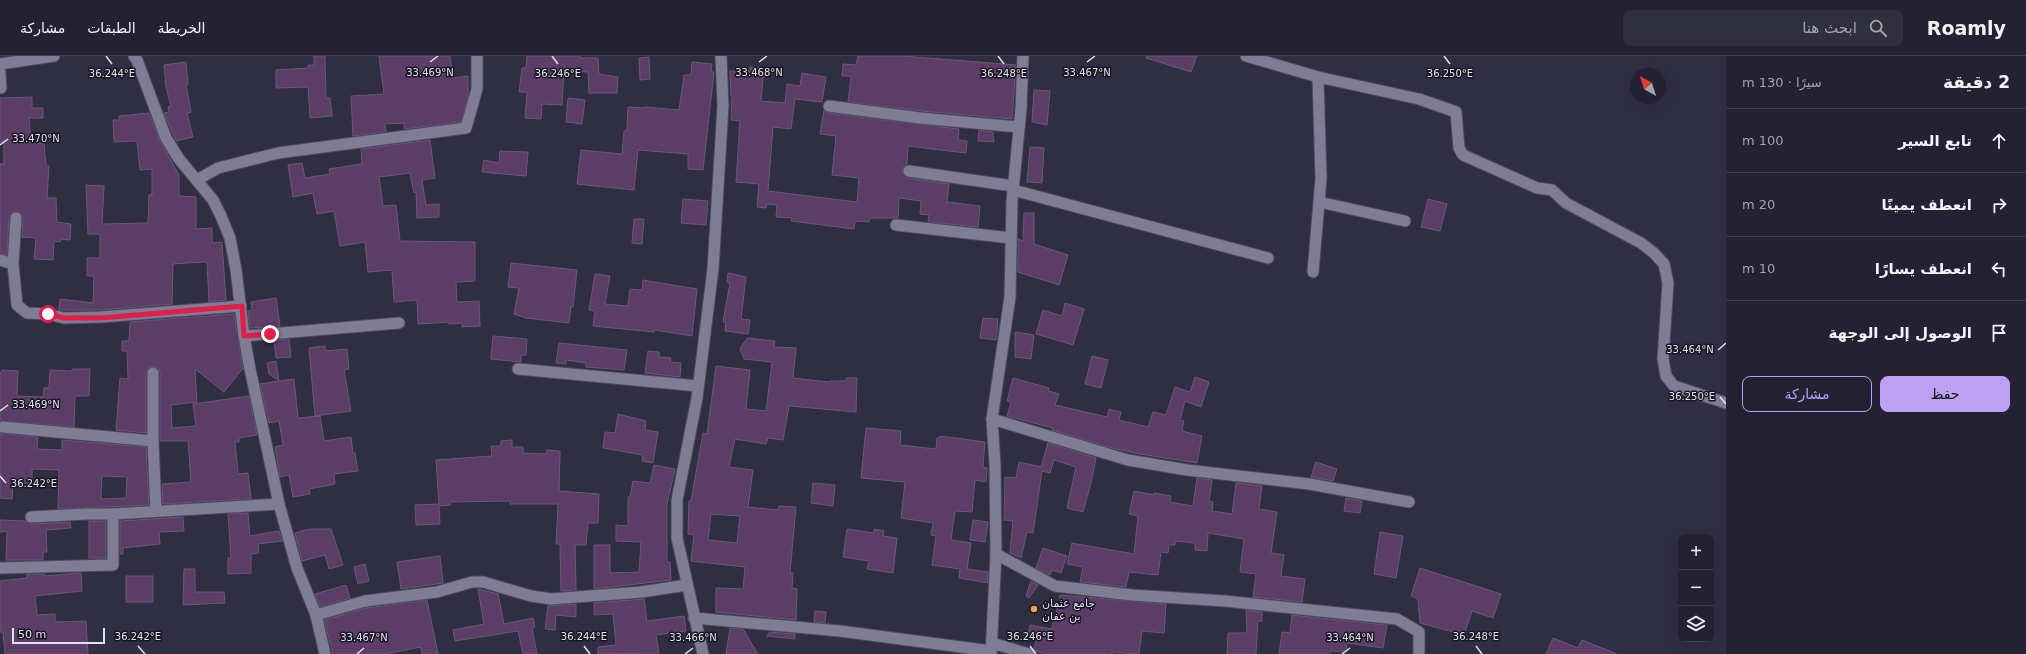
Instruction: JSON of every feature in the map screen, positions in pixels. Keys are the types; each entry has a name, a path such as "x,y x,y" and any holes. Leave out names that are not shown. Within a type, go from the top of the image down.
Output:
{"street":[{"path":"0,64 54,56"},
{"path":"134,56 153,98 166,138 179,159 213,200 222,216 230,238 242,306 244,336 279,504 297,568 316,615 325,654"},
{"path":"197,180 218,168 278,153 466,128 477,88 477,56"},
{"path":"703,654 677,538 677,500 698,386 713,269 723,106 721,56"},
{"path":"991,649 996,554 995,465 992,419 1010,297 1013,188 1019,128 1023,56"},
{"path":"1246,56 1318,77 1419,99 1456,112 1459,148 1463,155 1537,188 1552,190 1566,202 1641,243 1654,253 1664,264 1668,283 1663,359 1666,376 1674,386 1726,403"},
{"path":"0,72 1,88"},
{"path":"1313,272 1321,179 1318,77"},
{"path":"829,106 920,118 1019,128"},
{"path":"909,171 1013,188 1268,258"},
{"path":"1319,202 1406,221"},
{"path":"16,218 13,264 17,305 27,313 48,314 64,318 101,318 242,306"},
{"path":"896,225 1011,238"},
{"path":"0,260 13,264"},
{"path":"244,336 399,323"},
{"path":"518,369 698,386"},
{"path":"153,373 153,441 156,511"},
{"path":"992,419 1128,460 1187,470 1309,484 1409,502"},
{"path":"3,427 153,441"},
{"path":"31,517 113,514 279,504"},
{"path":"0,568 113,565 113,514"},
{"path":"996,554 1055,586 1132,595 1224,601 1397,619 1419,632 1419,654"},
{"path":"316,615 365,601 437,592 472,582 491,584 531,596 551,599 641,592 687,585"},
{"path":"694,618 840,632 1029,654"}],"building":[{"path":"314,56 325,56 326,98 330,98 332,116 310,118 308,87 276,88 276,70 308,68 308,65 314,65"},
{"path":"379,56 450,56 453,78 468,76 468,97 461,122 405,129 404,123 385,124 386,132 353,136 351,96 384,94"},
{"path":"527,56 580,56 580,58 598,58 599,74 618,77 617,93 589,93 588,72 564,71 562,105 542,104 541,119 525,118 527,92 519,92 522,68 526,68"},
{"path":"858,56 902,56 1016,65 1012,119 921,111 848,102 851,76 842,76 843,64 856,65"},
{"path":"1147,56 1197,56 1191,72 1146,58"},
{"path":"649,57 650,79 640,80 639,58"},
{"path":"186,62 188,84 186,85 191,112 187,113 193,137 176,141 164,113 169,112 168,107 171,106 166,87 164,65"},
{"path":"692,62 712,64 711,72 714,72 703,170 688,169 688,154 638,150 634,190 577,184 581,150 622,154 624,131 627,131 628,107 679,110 684,75 691,75"},
{"path":"750,67 764,68 761,101 785,103 787,84 800,86 802,73 826,77 822,102 795,99 791,129 773,127 768,191 857,202 859,178 832,175 836,136 820,134 824,110 828,113 959,129 958,140 967,141 966,153 908,146 907,164 903,167 902,173 908,178 949,184 947,202 980,206 978,227 928,222 929,215 920,214 921,201 899,198 898,218 870,218 869,222 855,221 854,229 791,221 792,218 776,217 777,205 767,204 766,208 757,207 759,184 736,182 740,121 731,120 732,96 730,71 750,71"},
{"path":"1034,90 1050,91 1047,125 1032,122"},
{"path":"32,97 32,108 43,108 43,118 29,118 31,144 44,143 46,166 49,166 47,198 56,198 57,222 71,224 70,240 61,239 60,242 54,241 53,260 34,259 36,238 22,237 23,218 17,211 13,212 9,217 7,255 0,253 0,164 4,164 4,142 0,142 0,98"},
{"path":"568,98 585,100 582,124 566,122"},
{"path":"149,113 160,141 179,175 179,196 196,197 196,229 212,228 212,243 222,242 226,300 209,302 207,262 187,263 173,264 172,304 101,310 59,310 60,299 93,303 94,276 87,276 87,258 100,258 100,234 88,234 86,185 104,186 102,224 148,223 149,195 152,195 152,169 140,170 137,141 114,142 113,120 119,120 119,116"},
{"path":"979,130 993,132 994,142 978,141"},
{"path":"430,140 435,178 422,180 426,205 439,204 439,217 417,218 416,192 414,193 410,173 379,177 383,206 396,205 400,241 475,242 475,281 456,282 457,302 479,301 480,326 462,327 462,323 449,324 449,322 418,324 417,300 394,302 392,270 368,272 365,242 340,246 334,211 317,214 313,193 293,197 288,165 302,163 305,178 330,174 329,169 362,164 361,149"},
{"path":"1030,147 1044,148 1042,183 1027,182"},
{"path":"500,151 528,152 526,176 482,172 484,160 499,163"},
{"path":"683,199 708,201 706,225 681,223"},
{"path":"1428,199 1447,204 1440,231 1421,227"},
{"path":"1024,213 1034,213 1034,244 1068,255 1059,285 1018,272 1018,239 1023,241"},
{"path":"634,219 644,219 642,244 632,243"},
{"path":"511,263 577,270 573,307 571,307 569,323 526,318 514,314 519,288 508,287"},
{"path":"728,273 746,277 741,319 750,320 748,334 725,331 726,322 723,322 730,283 727,282"},
{"path":"595,274 610,276 605,304 628,306 630,289 642,290 643,280 697,289 692,336 654,330 654,332 593,326 595,311 589,310"},
{"path":"276,298 280,326 250,328 248,311 252,310 251,302"},
{"path":"1065,303 1084,309 1073,345 1036,334 1043,310 1062,316"},
{"path":"234,314 243,368 224,392 195,369 197,402 171,405 172,428 196,426 193,404 249,396 257,435 239,438 239,442 235,442 238,474 248,473 251,499 163,504 162,484 191,482 188,441 160,441 160,373 159,369 153,366 149,367 146,373 146,433 116,430 120,378 128,379 127,351 122,351 122,341 129,341 130,322"},
{"path":"983,318 998,319 996,340 980,338"},
{"path":"1015,332 1034,335 1031,359 1015,357"},
{"path":"493,336 527,339 526,355 521,355 521,362 491,359"},
{"path":"747,338 775,341 774,347 796,348 793,378 829,382 846,381 846,378 857,378 856,412 789,406 783,440 768,438 766,444 735,439 729,467 753,470 748,507 778,510 779,506 796,507 790,573 793,573 792,588 797,589 796,620 716,612 716,588 743,589 745,567 691,561 694,535 688,534 689,501 691,501 703,433 707,434 716,366 750,370 746,409 766,411 772,362 744,359 740,349","holes":["711,514 740,516 737,543 708,540"]},
{"path":"289,339 291,357 276,358 274,340"},
{"path":"559,343 627,350 624,370 586,367 586,363 566,360 566,364 556,363"},
{"path":"325,346 325,351 347,349 349,369 344,370 351,411 315,416 309,348"},
{"path":"648,351 659,352 659,357 671,358 670,362 681,363 680,377 645,373"},
{"path":"1092,356 1108,360 1101,388 1085,384"},
{"path":"276,361 279,381 269,374 267,363"},
{"path":"72,369 90,369 89,396 75,396 74,427 0,421 0,374 2,370 18,371 17,396 43,397 44,388 49,388 50,370 72,371"},
{"path":"1195,377 1209,382 1201,407 1185,401 1180,420 1184,421 1182,431 1202,436 1197,463 1112,448 1052,430 1053,428 1007,416 1011,402 1007,401 1013,378 1049,388 1048,391 1059,394 1055,405 1107,417 1109,409 1121,412 1119,420 1148,427 1153,412 1166,415 1175,387 1190,392"},
{"path":"294,379 298,418 320,416 324,441 351,437 353,453 355,453 358,471 334,474 335,484 309,489 310,494 293,497 289,475 280,477 275,447 283,445 279,421 269,423 260,384"},
{"path":"618,414 646,421 645,430 658,432 653,463 642,461 643,455 603,448 605,432 615,433"},
{"path":"866,428 901,431 900,445 936,449 937,438 940,436 985,442 983,467 987,468 986,482 975,480 972,512 955,511 951,540 971,543 967,569 988,572 988,583 959,578 960,569 932,565 936,536 931,535 933,523 901,518 905,482 861,478"},
{"path":"0,433 38,437 37,449 62,450 62,440 146,447 149,505 58,509 59,470 32,469 32,484 13,483 12,499 0,498","holes":["102,476 127,477 126,498 101,499"]},
{"path":"512,440 512,447 523,447 523,453 547,454 547,450 560,451 559,491 599,494 598,523 588,523 586,545 575,545 576,590 561,591 560,544 556,544 558,504 510,504 510,501 450,502 450,505 439,506 440,524 416,525 415,505 439,504 436,460 492,456 491,446 501,446 501,441"},
{"path":"1048,443 1096,458 1091,483 1083,512 1067,508 1076,467 1054,460 1050,473 1042,471 1033,533 1027,532 1021,558 1010,553 1013,521 1004,520 1005,477 1016,478 1019,462 1041,467"},
{"path":"1316,462 1337,469 1333,481 1311,477"},
{"path":"654,465 675,469 667,504 667,562 670,562 671,580 594,589 594,545 610,545 610,573 639,572 641,542 616,541 616,525 628,526 628,497 630,497 633,481 650,483"},
{"path":"1197,478 1212,480 1209,501 1213,502 1212,511 1232,514 1236,483 1262,486 1259,509 1277,512 1271,553 1284,555 1281,576 1305,579 1302,602 1253,597 1256,574 1240,572 1244,539 1208,533 1207,551 1195,550 1195,543 1175,541 1175,545 1169,545 1168,553 1161,552 1158,575 1129,572 1126,587 1080,582 1083,567 1067,564 1072,543 1134,554 1138,516 1129,514 1134,491 1154,495 1154,493 1171,496 1170,502 1193,506"},
{"path":"813,483 835,485 833,506 811,503"},
{"path":"1346,498 1362,501 1360,513 1344,511"},
{"path":"248,513 250,536 279,531 282,541 258,544 259,553 251,554 251,573 228,574 228,558 231,558 228,514"},
{"path":"183,517 184,531 159,532 160,544 123,548 123,554 120,554 120,521"},
{"path":"0,520 25,521 31,524 70,522 71,528 46,530 47,552 43,552 43,560 6,560 7,531 0,532"},
{"path":"973,520 988,522 985,542 970,540"},
{"path":"89,521 106,521 106,558 89,558"},
{"path":"309,529 331,529 343,565 329,569 325,555 302,561 295,533"},
{"path":"847,529 874,533 874,529 884,531 883,536 897,538 893,573 867,569 869,561 843,557"},
{"path":"1380,532 1403,536 1396,578 1374,574"},
{"path":"1043,548 1067,556 1061,573 1052,570 1050,575 1036,568"},
{"path":"440,556 443,583 401,589 397,562"},
{"path":"365,564 369,581 358,584 354,567"},
{"path":"1420,568 1501,594 1493,618 1472,611 1464,635 1420,623 1418,599 1411,596"},
{"path":"184,569 195,569 195,592 224,592 225,603 183,605"},
{"path":"81,573 82,591 35,596 37,615 55,614 55,622 86,621 88,654 5,654 3,632 0,632 0,581 27,578 27,574 44,574 44,576"},
{"path":"126,576 153,576 153,602 126,602"},
{"path":"1031,581 1038,585 1029,598 1026,596"},
{"path":"346,585 350,598 320,607 315,594"},
{"path":"478,589 498,594 504,624 533,618 535,627 532,628 537,654 523,654 518,631 455,641 453,630 484,624"},
{"path":"1060,595 1166,604 1164,633 1142,631 1139,654 1112,652 1112,654 1045,654 1035,651 1034,649 1037,638 1028,636 1030,625 1052,629 1054,618 1056,618 1057,608 1059,608"},
{"path":"644,599 647,621 684,616 686,631 656,635 659,653 598,654 598,647 616,645 613,614 594,615 594,603"},
{"path":"427,600 438,654 422,654 421,647 385,654 333,654 324,620 366,608"},
{"path":"576,604 576,617 556,615 555,630 545,629 548,606"},
{"path":"1246,610 1262,612 1262,621 1258,621 1256,654 1227,654 1228,633 1247,633"},
{"path":"815,611 826,612 825,623 814,622"},
{"path":"1292,615 1387,625 1383,648 1347,643 1346,652 1331,651 1330,654 1279,654 1282,632 1290,633"},
{"path":"730,628 743,629 758,654 726,654"},
{"path":"770,632 795,634 795,639 767,636"},
{"path":"1553,638 1578,648 1582,640 1617,654 1546,654"}],"place":[{"name":"جامع عثمان بن عفان","path":"1034,609"}],"route":[{"path":"48,314 64,318 101,318 242,306 244,336 270,334"}]}
